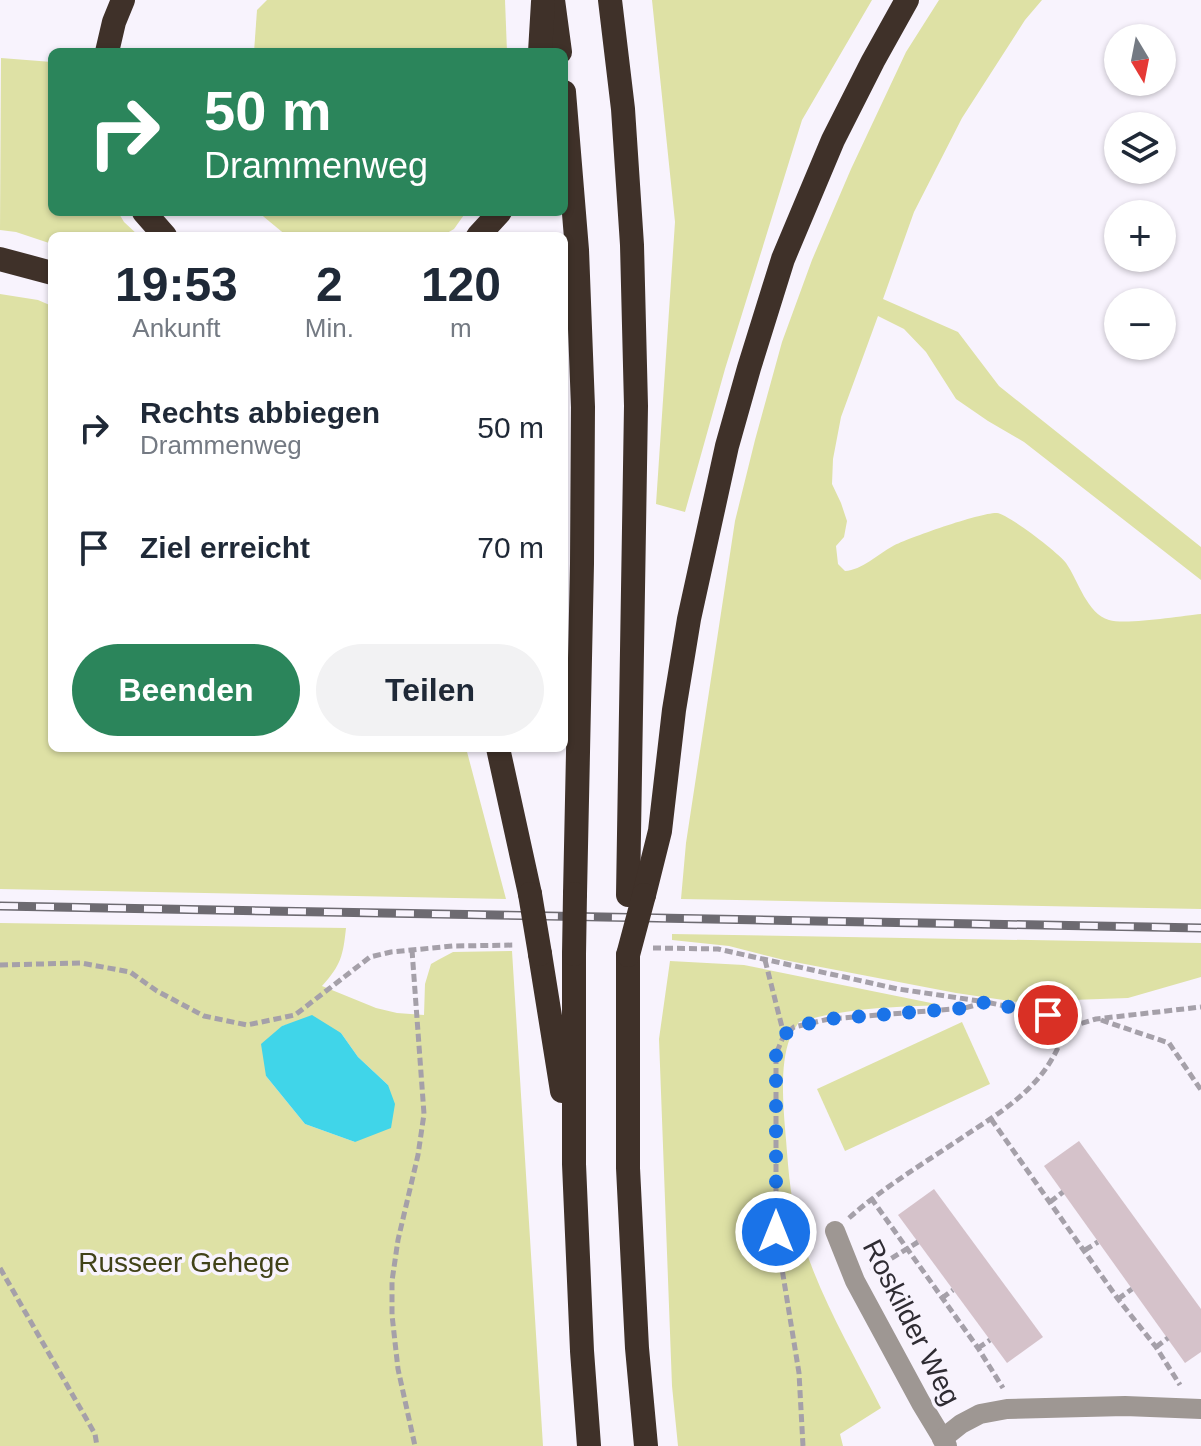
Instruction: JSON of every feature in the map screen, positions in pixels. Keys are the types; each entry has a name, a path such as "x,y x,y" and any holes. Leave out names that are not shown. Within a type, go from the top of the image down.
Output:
{"highway":[{"path":"108,48 123,0"},
{"path":"540,48 543,0"},
{"path":"553,0 559,48"},
{"path":"610,0 623,109 632,245 636,406 636,895 628,1168 637,1348 646,1446"},
{"path":"636,895 660,831 674,710 689,619 727,446 749,368 783,259 833,140 907,0"},
{"path":"568,141 577,250 583,407 574,954 574,1164 589,1446"},
{"path":"148,216 162,232"},
{"path":"483,232 497,216"},
{"path":"0,259 48,272"},
{"path":"499,752 530,894 535,949 574,1164"}],"street":[{"name":"Roskilder Weg","path":"835,1231 855,1281 944,1442 961,1424 980,1414 1007,1409 1192,1408"}],"path":[{"path":"0,965 81,963 130,972 157,991 204,1016 247,1025 295,1015 370,957 453,946 535,949"},
{"path":"634,951 718,949 898,989 986,1002 1079,1024 1096,1019 1201,1007"},
{"path":"412,950 424,1114 418,1155 398,1240 392,1281 392,1315 398,1369 415,1446"},
{"path":"765,960 784,1035"},
{"path":"803,1446 799,1373 776,1232 776,1054 784,1035 794,1027 829,1019 965,1008 986,1002"},
{"path":"1096,1019 1169,1043 1201,1090"},
{"path":"835,1231 871,1198 991,1119 1036,1083 1061,1041 1063,1022"},
{"path":"991,1119 1118,1299 1156,1347 1192,1408"},
{"path":"1050,1202 1063,1192"},
{"path":"871,1198 978,1348 1004,1390 1007,1409"},
{"path":"855,1281 918,1242"},
{"path":"1085,1250 1098,1242"},
{"path":"0,1268 95,1434 97,1446"},
{"path":"1118,1299 1132,1289"},
{"path":"942,1298 953,1290"},
{"path":"1156,1347 1168,1338"},
{"path":"978,1348 990,1340"}],"green space":[{"path":"267,0 505,0 507,48 254,48 257,10"},
{"path":"652,0 872,0 802,120 725,369 685,512 656,504 675,222"},
{"path":"939,0 1042,0 1025,20 962,118 914,212 883,299 958,332 999,386 1201,547 1201,580 1024,442 956,399 926,352 904,329 878,316 841,417 833,459 832,484 847,521 844,537 836,546 838,564 845,571 851,570 913,537 997,513 1022,527 1066,563 1089,604 1101,617 1128,621 1201,614 1201,909 681,899 686,843 735,521 782,342 812,260 851,169 906,52"},
{"path":"1,58 48,62 48,216 120,216 135,232 48,232 48,243 0,230"},
{"path":"263,216 463,216 449,232 282,232"},
{"path":"0,294 48,304 48,752 467,752 506,899 0,889"},
{"name":"Russeer Gehege","path":"0,923 346,928 340,960 322,986 376,1008 424,1015 425,984 431,964 453,952 512,951 543,1446 0,1446","holes":["301,1021 341,1033 358,1057 388,1085 355,1142 305,1124 266,1076 282,1026"]},
{"path":"672,934 1201,943 1201,977 1128,998 1017,1002 784,960 729,946 672,940"},
{"path":"670,961 744,965 941,1005 851,1011 816,1017 799,1022 787,1048 783,1083 784,1118 798,1225 824,1295 881,1408 840,1434 843,1446 678,1446 672,1386 659,1039"},
{"path":"962,1022 990,1084 845,1151 817,1089"}],"water":[{"path":"312,1015 341,1033 358,1057 388,1085 395,1104 391,1128 355,1142 305,1124 266,1076 261,1044 282,1026"}],"building":[{"path":"1079,1141 1201,1309 1201,1352 1185,1363 1044,1166"},
{"path":"934,1189 1043,1337 1007,1363 898,1215"}],"railway":[{"path":"0,906 1201,928"}],"route":[{"path":"776,1232 776,1054 784,1035 794,1027 829,1019 965,1008 986,1002 1048,1015"}]}
